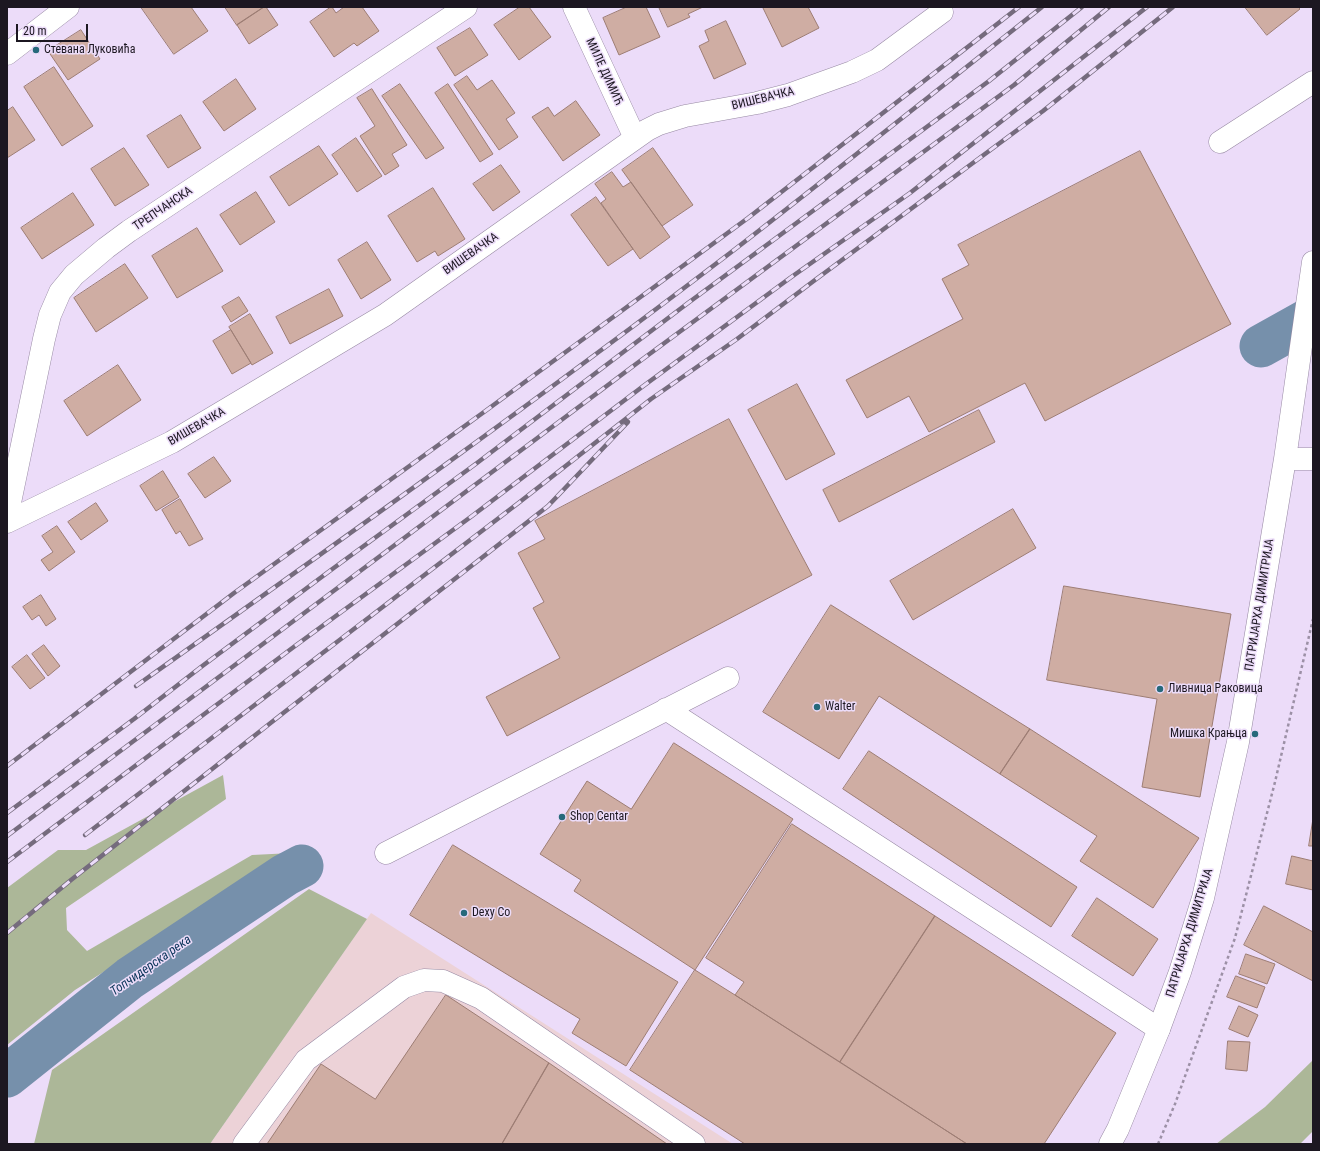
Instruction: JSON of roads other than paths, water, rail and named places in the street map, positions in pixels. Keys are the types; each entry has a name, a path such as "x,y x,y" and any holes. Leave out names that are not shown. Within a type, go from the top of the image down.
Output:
{"street":[{"path":"7,54 68,7"},
{"name":"ТРЕПЧАНСКА","path":"7,516 50,315 60,292 74,275 129,231 466,7"},
{"name":"МИЛЕ ДИМИЋ","path":"574,7 635,138"},
{"name":"ВИШЕВАЧКА","path":"7,522 172,442 385,315 599,165 635,138 659,124 685,116 757,103 788,95 852,72 877,60 942,12"},
{"path":"1220,142 1313,82"},
{"name":"ПАТРИЈАРХА ДИМИТРИЈА","path":"1110,1144 1118,1129 1180,972 1202,898 1238,742 1285,459 1312,265"},
{"path":"1285,459 1313,459"},
{"path":"386,853 728,678"},
{"path":"666,709 1159,1028"},
{"path":"244,1144 306,1060 404,987 424,980 443,981 481,998 694,1144"}],"waterway":[{"name":"Топчидерска река","path":"1261,346 1313,317"},
{"name":"Топчидерска река","path":"7,1076 130,978 285,875 302,866"}],"railway":[{"path":"7,766 234,593 748,218 1019,7"},
{"path":"136,686 437,471 660,306 773,220 1042,7"},
{"path":"7,813 331,570 477,463 688,303 989,81 1082,7"},
{"path":"7,836 636,364 1014,85 1109,7"},
{"path":"7,862 295,646 472,516 642,387 790,278 910,193 1147,7"},
{"path":"85,835 521,501 651,399 737,339 1043,111 1173,7"},
{"path":"7,933 71,880 548,506 628,422"}],"place":[{"name":"Стевана Луковића","path":"36,50"},
{"name":"Ливница Раковица","path":"1160,689"},
{"name":"Walter","path":"817,707"},
{"name":"Мишка Крањца","path":"1255,734"},
{"name":"Shop Centar","path":"562,817"},
{"name":"Dexy Co","path":"464,913"}]}
